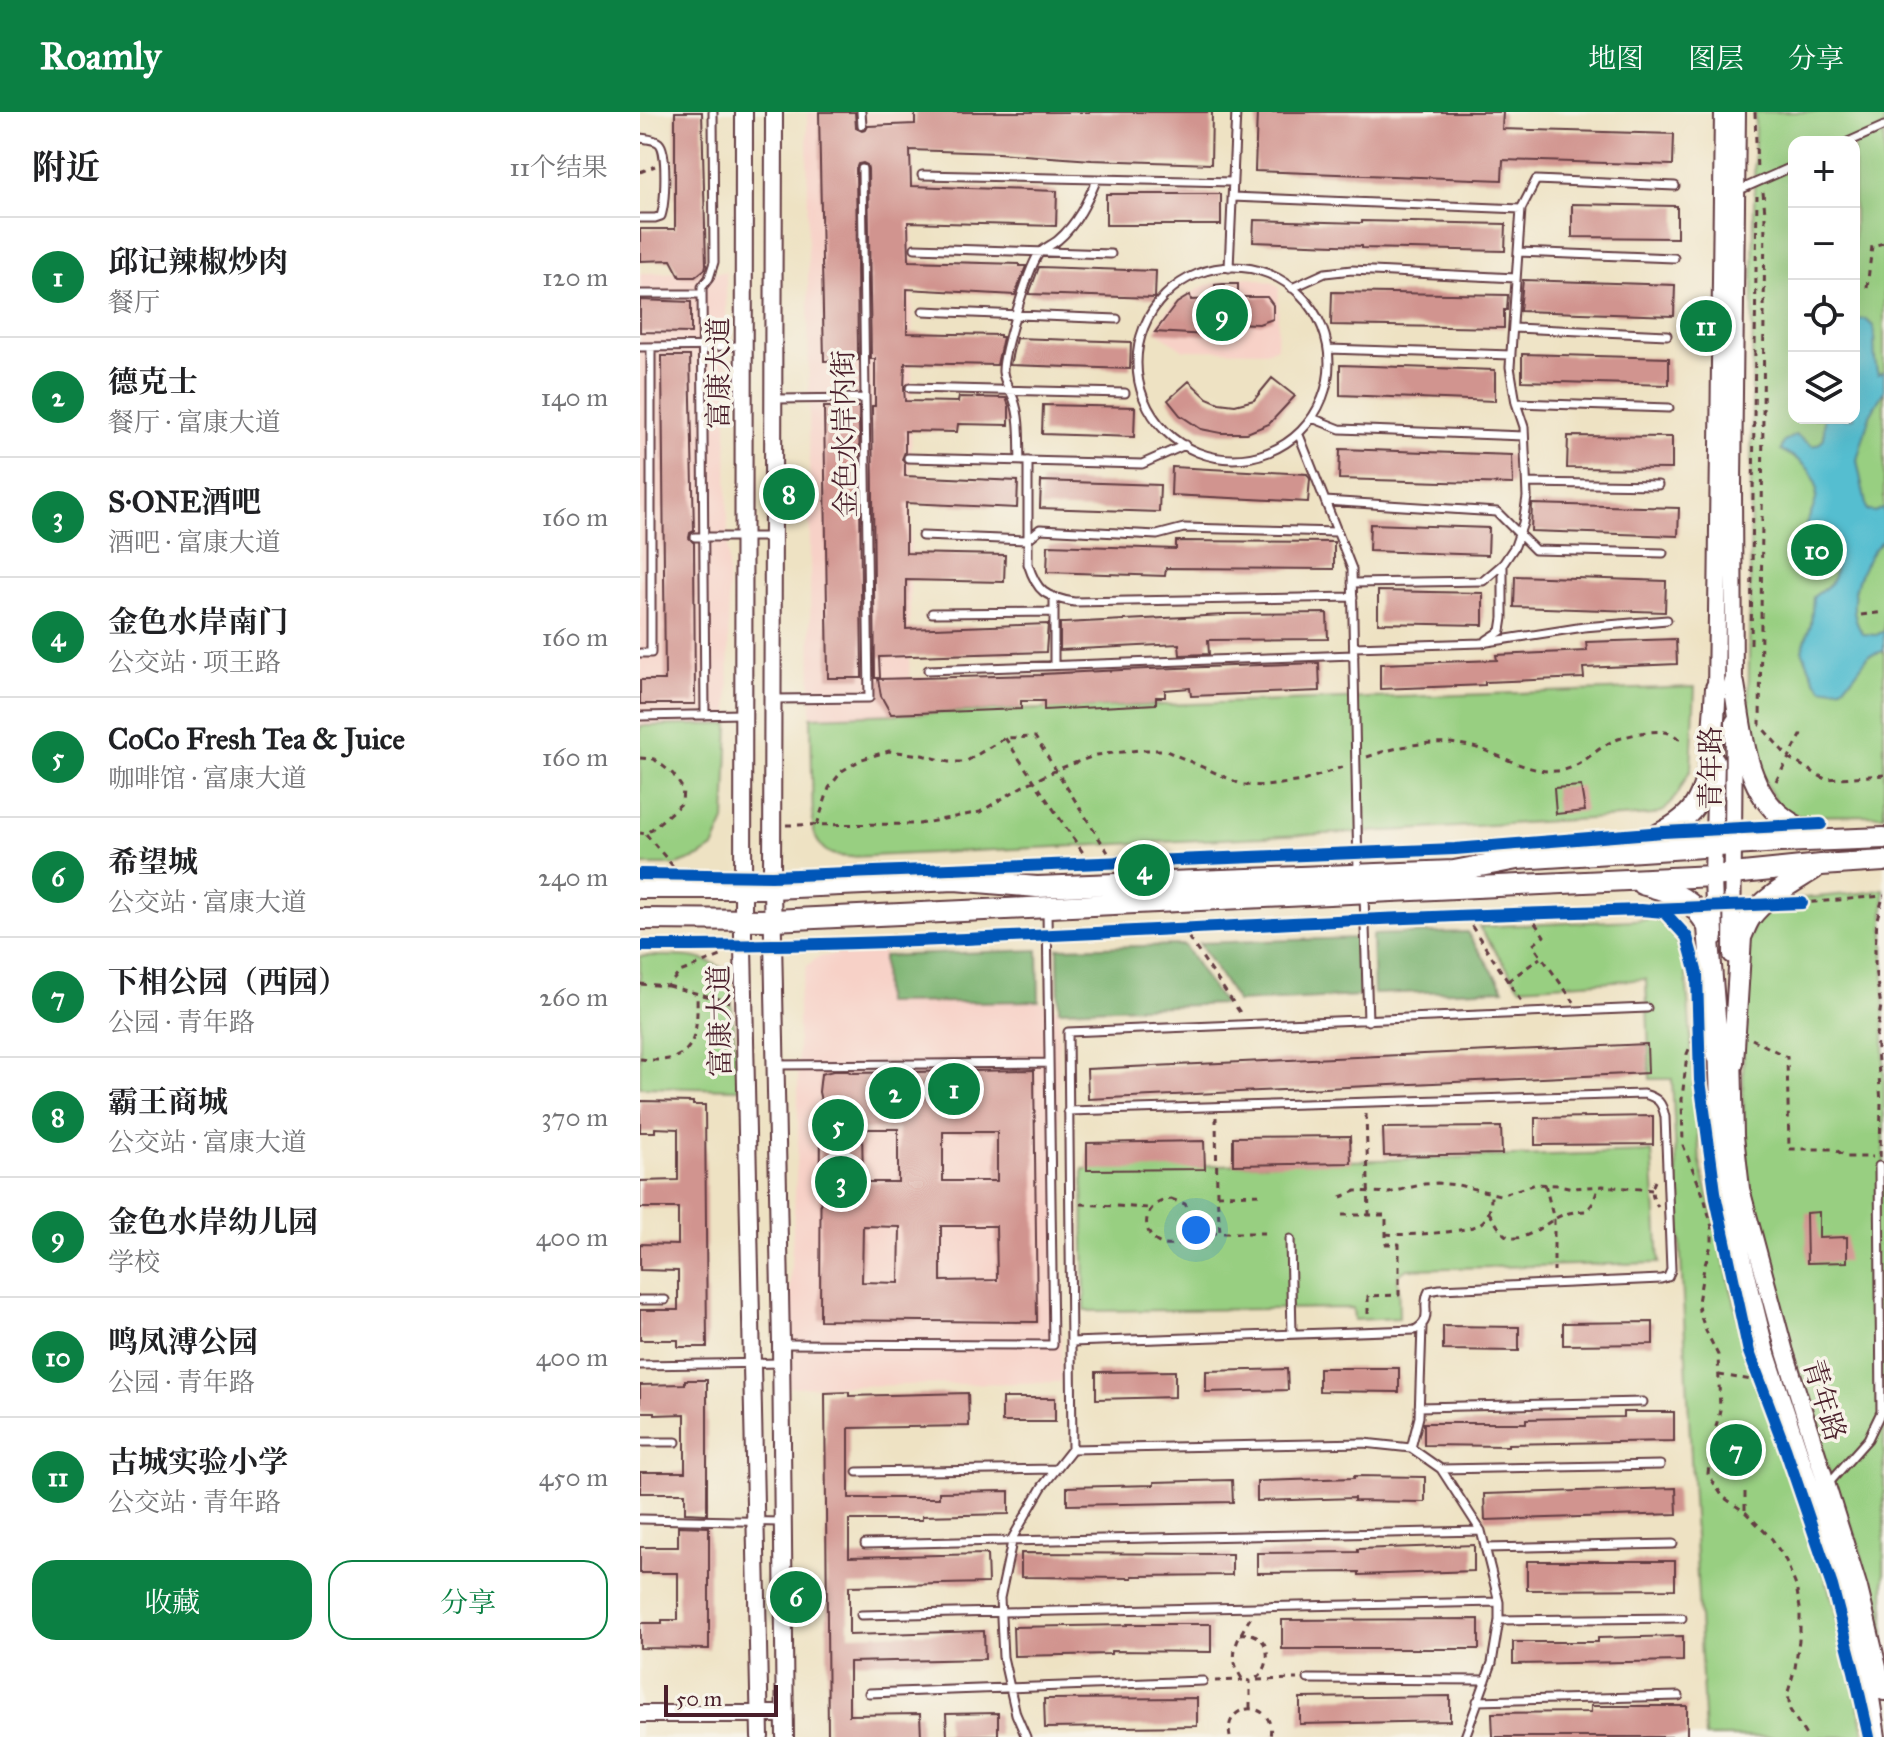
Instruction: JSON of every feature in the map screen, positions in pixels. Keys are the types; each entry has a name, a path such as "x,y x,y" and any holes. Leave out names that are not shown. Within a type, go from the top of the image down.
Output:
{"main road":[{"path":"1725,686 1756,782 1784,819 1823,840"},
{"path":"1618,853 1671,828 1691,812 1708,776 1725,686"},
{"path":"640,919 743,921 1047,907 1361,883 1517,859 1884,838"},
{"path":"640,888 772,888 955,880 1037,887 1623,878 1723,875 1884,861"},
{"path":"1725,1060 1741,937 1749,919 1772,907 1781,890 1821,865"},
{"path":"1623,878 1688,900 1708,927 1725,1060"}],"street":[{"name":"富康大道","path":"744,112 743,947 760,1737"},
{"name":"富康大道","path":"774,112 772,888 785,1737"},
{"name":"青年路","path":"1723,112 1725,1060 1720,1132 1726,1186 1765,1348 1767,1379 1847,1598 1868,1679 1877,1737"},
{"name":"青年路","path":"1725,686 1733,486 1737,112"},
{"name":"青年路","path":"1725,1060 1741,1189 1785,1352 1859,1588 1884,1692"},
{"path":"640,1714 785,1714"}],"lane":[{"path":"705,715 700,537 702,287 714,262 713,112"},
{"path":"861,112 862,125"},
{"path":"1229,268 1236,112"},
{"path":"1860,137 1884,126"},
{"path":"640,138 655,140 664,151 664,208 661,216 640,218"},
{"name":"金色水岸内街","path":"772,699 869,698 862,169"},
{"path":"1737,191 1788,169"},
{"path":"922,175 1233,182"},
{"path":"1097,179 1083,211 1059,240 1039,252 1028,277 1003,370 1015,401 1024,461 1028,564 1032,579 1043,593 1054,599 1074,602 1353,597"},
{"path":"1352,583 1483,581 1503,564 1515,546 1527,497 1527,483 1524,427 1510,367 1521,209 1536,180 1675,186"},
{"path":"1232,197 1521,209"},
{"path":"915,248 1111,254"},
{"path":"1518,252 1674,258"},
{"path":"1246,268 1276,276 1292,288 1320,320 1329,349 1329,381 1318,410 1299,435 1271,452 1239,460 1207,456 1177,442 1154,419 1140,390 1136,358 1144,326 1160,300 1185,280 1214,269 1246,268"},
{"path":"1292,288 1325,273 1352,270 1516,278"},
{"path":"640,294 702,294"},
{"path":"923,311 1117,319"},
{"path":"1513,328 1667,335"},
{"path":"640,347 744,346"},
{"path":"640,653 651,653 651,347"},
{"path":"1329,349 1511,355"},
{"path":"910,388 1125,393"},
{"path":"773,399 865,398"},
{"path":"640,400 651,400"},
{"path":"1516,403 1669,408"},
{"path":"1312,418 1340,429 1524,436"},
{"path":"1299,435 1352,569 1356,761 1368,1021"},
{"path":"908,458 1142,464 1185,445"},
{"path":"640,454 651,454"},
{"path":"1527,483 1658,485"},
{"path":"1325,501 1497,512 1535,550 1663,553"},
{"path":"640,517 651,519"},
{"path":"922,536 1027,540 1040,529 1157,535 1184,528 1337,532"},
{"path":"640,546 661,537"},
{"path":"700,537 773,537"},
{"path":"1481,643 1501,631 1503,564"},
{"path":"640,594 651,594"},
{"path":"1054,599 1054,665"},
{"path":"932,613 1054,612"},
{"path":"928,670 1481,643 1584,627 1667,620"},
{"path":"640,716 743,714"},
{"path":"781,1344 1053,1345 1047,907"},
{"path":"1049,1033 1647,1008"},
{"path":"1026,1737 1016,1714 1003,1657 1000,1598 1013,1541 1042,1487 1072,1449 1068,1032"},
{"path":"774,1065 1049,1063"},
{"path":"1068,1111 1644,1094 1657,1097 1663,1104 1665,1117 1671,1270 1668,1277 1429,1291 1426,1297 1427,1316 1422,1326 1419,1417 1411,1448"},
{"path":"1827,1486 1868,1439 1881,1412 1880,1162"},
{"path":"1290,1239 1292,1334"},
{"path":"640,1300 665,1300"},
{"path":"1071,1342 1415,1330 1422,1326"},
{"path":"640,1365 781,1363"},
{"path":"1419,1407 1643,1402"},
{"path":"640,1442 676,1442"},
{"path":"1072,1449 1364,1443 1411,1448 1441,1469 1481,1531 1499,1602 1495,1648 1465,1737"},
{"path":"1441,1469 1660,1465"},
{"path":"857,1472 1056,1469"},
{"path":"640,1519 783,1522"},
{"path":"865,1544 1481,1531"},
{"path":"1485,1548 1673,1544"},
{"path":"861,1615 1499,1602"},
{"path":"1499,1620 1682,1618"},
{"path":"1308,1679 1486,1680"},
{"path":"869,1693 1203,1681"},
{"path":"1477,1701 1679,1696"}],"path":[{"path":"1751,652 1759,181 1755,112"},
{"path":"640,172 664,164"},
{"path":"1759,181 1765,213 1760,725 1789,758 1825,779 1884,775"},
{"path":"1867,288 1872,246 1884,243"},
{"path":"1861,615 1884,612"},
{"path":"772,825 919,824 980,812 1056,770 1097,755 1143,750 1164,750 1243,785 1266,786 1303,781 1394,747 1426,743 1469,746 1536,770 1558,771 1575,767 1610,743 1636,734 1667,732 1684,742"},
{"path":"1776,781 1803,732"},
{"path":"817,825 829,788 842,771 862,759 889,751 965,762 1005,738 1035,737 1114,862"},
{"path":"1005,738 1090,863"},
{"path":"640,758 654,759 673,774 683,789 682,803 646,834"},
{"path":"640,833 646,834 673,875 696,875"},
{"path":"1074,864 1130,862"},
{"path":"1751,1030 1751,1038 1787,1057 1789,1149 1834,1149 1847,1157 1880,1162 1881,1103 1876,1035 1881,1006 1875,949 1877,919 1884,897 1772,907"},
{"path":"1528,913 1544,936 1533,945 1581,1011"},
{"path":"1512,914 1542,913"},
{"path":"1451,916 1481,915"},
{"path":"1465,916 1528,1014"},
{"path":"1182,928 1249,1025"},
{"path":"1167,929 1197,928"},
{"path":"714,947 743,947"},
{"path":"668,986 680,972 743,947"},
{"path":"1508,981 1542,957"},
{"path":"640,984 668,986 745,1006"},
{"path":"640,1059 671,1059 686,1051 697,1028 697,993"},
{"path":"1698,1020 1699,1067"},
{"path":"1698,1020 1687,1054 1682,1099 1683,1145 1704,1197 1712,1227 1712,1242 1698,1302 1706,1331 1718,1355 1720,1410 1708,1474 1723,1497 1745,1512 1772,1539 1786,1561 1796,1586 1800,1633 1788,1692 1790,1710 1807,1737"},
{"path":"1365,1102 1369,1215"},
{"path":"1216,1107 1220,1233"},
{"path":"1341,1197 1356,1191 1389,1193 1437,1183 1500,1195 1536,1184 1652,1190"},
{"path":"1545,1184 1554,1220 1554,1284"},
{"path":"1714,1185 1726,1245"},
{"path":"1489,1213 1511,1238 1531,1233 1579,1211 1587,1211 1599,1186"},
{"path":"1386,1234 1428,1234 1467,1229 1484,1221 1489,1213 1491,1193"},
{"path":"1217,1195 1265,1194"},
{"path":"1069,1203 1151,1208 1163,1200 1179,1200 1194,1218 1207,1223 1211,1233 1209,1242 1201,1249 1190,1249 1182,1243 1166,1246 1159,1243 1152,1238 1146,1224 1151,1208"},
{"path":"1342,1215 1386,1215 1386,1244 1399,1244 1399,1295 1368,1296 1368,1331"},
{"path":"1211,1233 1266,1233"},
{"path":"1754,1366 1767,1379"},
{"path":"1719,1375 1767,1379"},
{"path":"1743,1378 1743,1385"},
{"path":"1765,1394 1767,1379"},
{"path":"1745,1492 1745,1512"},
{"path":"1243,1680 1236,1671 1235,1645 1257,1607"},
{"path":"1240,1634 1253,1635 1265,1645 1266,1666 1257,1680"},
{"path":"1203,1681 1308,1679"},
{"path":"1250,1681 1250,1708"},
{"path":"1230,1737 1228,1728 1234,1715 1250,1708 1259,1710 1269,1719 1270,1737"}],"shaded area":[{"path":"807,112 914,112 909,714 811,717"},
{"path":"726,272 729,724 640,726 640,273"},
{"path":"1247,277 1279,287 1277,347 1268,351 1184,350 1156,331 1171,306 1195,291 1206,285"},
{"path":"884,951 884,1003 1039,1001 1059,1010 1061,1382 789,1387 790,1282 798,1142 798,1000 807,966 818,957"}],"green space":[{"path":"1755,112 1884,112 1884,815 1798,816 1777,805 1748,747"},
{"path":"1695,687 1691,769 1664,811 1653,815 850,857 827,852 813,832 811,717"},
{"path":"729,724 725,821 713,848 677,865 640,865 640,726"},
{"path":"1884,889 1884,1642 1859,1546 1825,1460 1781,1319 1750,1187 1743,1100 1744,954 1754,925 1778,903"},
{"path":"1655,919 1674,936 1685,960 1700,1162 1747,1353 1827,1582 1852,1673 1865,1737 1705,1737 1672,1079 1650,1079 1646,979 1520,987 1479,927"},
{"path":"1467,932 1504,989 1374,994 1372,935"},
{"path":"1357,938 1360,996 1237,1002 1199,943"},
{"path":"1184,945 1224,1004 1059,1010 1058,948"},
{"path":"1038,950 1039,1001 884,1003 883,956"},
{"path":"640,956 697,958 729,973 739,1089 640,1087"},
{"path":"1652,1152 1659,1263 1407,1269 1398,1275 1399,1318 1354,1320 1353,1308 1085,1311 1083,1169"}],"water":[{"path":"1860,319 1865,319 1873,326 1875,362 1878,374 1884,372 1884,391 1870,415 1857,460 1867,510 1874,512 1884,508 1884,539 1862,571 1854,597 1854,610 1863,634 1876,635 1884,631 1884,651 1869,655 1842,687 1823,689 1815,680 1802,650 1811,624 1813,597 1830,584 1835,563 1830,552 1811,555 1801,550 1803,531 1815,503 1816,484 1804,464 1781,450 1784,442 1795,435 1813,446 1820,443 1824,438 1824,424 1860,424"}],"building":[{"path":"675,112 702,112 706,265 695,277 680,277 671,260 640,261 640,229 675,229"},
{"path":"819,112 855,112 856,128 862,131 868,126 915,124 915,112 1212,112 1211,164 910,150 911,186 1057,191 1056,226 908,222 909,261 1026,266 1015,295 907,289 907,333 1003,337 997,365 905,363 905,401 958,402 959,397 1006,398 1009,425 958,424 957,432 905,431 902,459 905,476 1018,481 1017,508 906,503 906,553 1005,555 1004,582 906,580 906,629 1048,624 1046,652 879,657 880,678 875,678 872,406 875,406 875,359 871,359 868,169 863,163 858,164 856,169 858,360 824,361"},
{"path":"1257,112 1503,112 1502,129 1674,134 1673,165 1503,160 1502,180 1255,171"},
{"path":"1106,194 1221,194 1221,225 1106,225"},
{"path":"1572,204 1677,206 1677,238 1572,237"},
{"path":"1254,220 1506,224 1505,251 1253,242"},
{"path":"1039,267 1156,271 1155,298 1029,294"},
{"path":"1523,280 1675,285 1674,316 1520,311"},
{"path":"1238,284 1238,297 1267,297 1273,305 1273,319 1259,324 1232,323 1231,331 1207,331 1207,335 1155,332 1177,303 1190,295 1191,300 1215,299 1215,285"},
{"path":"1332,292 1508,295 1504,328 1331,325"},
{"path":"640,300 691,302 691,333 640,332"},
{"path":"1016,338 1131,342 1130,369 1010,365"},
{"path":"1522,354 1669,358 1669,385 1522,381"},
{"path":"662,356 690,356 694,531 689,538 694,543 695,704 640,704 640,680 665,680"},
{"path":"1340,365 1495,370 1495,401 1340,395"},
{"path":"1272,378 1295,396 1269,424 1247,433 1201,429 1180,415 1168,400 1189,381 1207,398 1235,405 1254,400"},
{"path":"1043,405 1135,407 1134,437 1042,434"},
{"path":"824,407 859,407 862,678 828,678"},
{"path":"1568,436 1672,437 1672,469 1567,468"},
{"path":"1340,449 1512,455 1513,484 1339,479"},
{"path":"1172,467 1307,474 1310,479 1308,502 1171,495"},
{"path":"1041,481 1160,485 1159,512 1040,508"},
{"path":"1532,504 1679,508 1678,536 1531,531"},
{"path":"1370,524 1489,528 1488,555 1369,551"},
{"path":"1176,541 1334,542 1334,569 1166,568 1165,576 1047,572 1048,545 1176,549"},
{"path":"1515,576 1666,581 1665,612 1514,607"},
{"path":"1378,591 1483,593 1483,625 1378,623"},
{"path":"1327,613 1328,639 1208,640 1209,654 1180,655 1179,644 1060,650 1060,623 1225,614"},
{"path":"1676,639 1677,664 1583,668 1584,678 1380,689 1380,664 1497,660 1496,655 1587,651 1586,642"},
{"path":"1319,663 1320,691 1191,696 1190,688 1165,690 1165,697 1156,697 1156,704 1044,710 1044,701 1021,701 1021,709 891,714 881,696 878,679 1042,675"},
{"path":"1581,786 1585,811 1556,814 1554,788"},
{"path":"1647,1044 1648,1073 1088,1099 1087,1069"},
{"path":"1034,1070 1037,1322 820,1320 821,1074 833,1071","holes":["862,1129 898,1129 898,1182 863,1182","943,1132 997,1132 997,1181 943,1181","863,1226 900,1227 899,1283 862,1282","941,1226 996,1226 997,1280 941,1281"]},
{"path":"640,1101 705,1105 707,1347 678,1347 678,1340 640,1340 640,1310 678,1310 678,1271 640,1270 640,1244 678,1245 678,1208 640,1208 640,1181 678,1180 678,1129 655,1128 655,1132 640,1132"},
{"path":"1653,1116 1653,1144 1535,1145 1535,1118"},
{"path":"1501,1127 1502,1154 1384,1156 1383,1128"},
{"path":"1350,1136 1351,1163 1233,1165 1233,1137"},
{"path":"1204,1141 1205,1169 1087,1170 1087,1143"},
{"path":"1819,1212 1819,1238 1847,1237 1847,1262 1807,1263 1806,1213"},
{"path":"1653,1322 1653,1344 1563,1345 1563,1323"},
{"path":"1443,1326 1519,1327 1519,1351 1443,1350"},
{"path":"1319,1368 1399,1368 1399,1392 1319,1391"},
{"path":"1287,1369 1288,1390 1206,1392 1206,1371"},
{"path":"1175,1371 1175,1397 1096,1399 1096,1372"},
{"path":"685,1380 707,1380 707,1514 685,1513 685,1493 640,1493 640,1472 685,1472 685,1414 640,1412 640,1385 685,1384"},
{"path":"849,1392 849,1396 968,1393 969,1426 849,1428 849,1498 939,1498 939,1492 1009,1491 1009,1514 922,1516 922,1520 849,1520 849,1557 987,1554 988,1583 849,1586 849,1635 984,1631 985,1659 849,1662 849,1715 920,1714 921,1737 828,1737 825,1393"},
{"path":"1002,1398 1055,1398 1055,1422 1002,1422"},
{"path":"1623,1412 1674,1412 1674,1441 1424,1445 1424,1423 1526,1423 1526,1419 1623,1417"},
{"path":"1354,1476 1425,1477 1425,1502 1354,1501 1354,1498 1257,1501 1257,1481"},
{"path":"1232,1480 1233,1502 1067,1505 1067,1487"},
{"path":"1676,1488 1677,1514 1485,1520 1484,1494"},
{"path":"678,1526 709,1527 709,1649 640,1648 640,1623 678,1620 678,1573 640,1573 640,1547 678,1547"},
{"path":"1474,1545 1474,1571 1359,1575 1359,1572 1257,1573 1257,1553 1358,1552 1358,1549"},
{"path":"1021,1553 1232,1554 1232,1575 1021,1577"},
{"path":"1527,1561 1675,1561 1675,1589 1527,1590"},
{"path":"1479,1619 1479,1649 1282,1649 1282,1620"},
{"path":"1211,1624 1211,1652 1111,1651 1111,1654 1014,1656 1013,1627"},
{"path":"1683,1636 1683,1661 1513,1664 1513,1642 1598,1642 1598,1638"},
{"path":"1450,1696 1450,1721 1300,1724 1300,1698"},
{"path":"1197,1698 1197,1726 1045,1728 1044,1699"},
{"path":"1591,1706 1687,1706 1687,1737 1493,1737 1492,1713 1591,1712"},
{"path":"998,1713 998,1735 947,1736 946,1714"}],"cycle path":[{"path":"640,874 772,876 1455,849 1663,832 1821,824"},
{"path":"1653,909 1802,903"},
{"path":"640,946 863,943 1438,917 1641,910 1664,912 1687,937 1697,974 1700,1080 1716,1199 1749,1352 1832,1586 1869,1737"}],"place":[{"name":"金色水岸幼儿园","path":"1222,315"},
{"name":"古城实验小学","path":"1706,326"},
{"name":"霸王商城","path":"789,494"},
{"name":"鸣凤溥公园","path":"1817,550"},
{"name":"金色水岸南门","path":"1144,870"},
{"name":"邱记辣椒炒肉","path":"954,1089"},
{"name":"德克士","path":"895,1093"},
{"name":"CoCo Fresh Tea & Juice","path":"838,1125"},
{"name":"S·ONE酒吧","path":"841,1182"},
{"name":"下相公园（西园）","path":"1736,1450"},
{"name":"希望城","path":"796,1597"}]}
